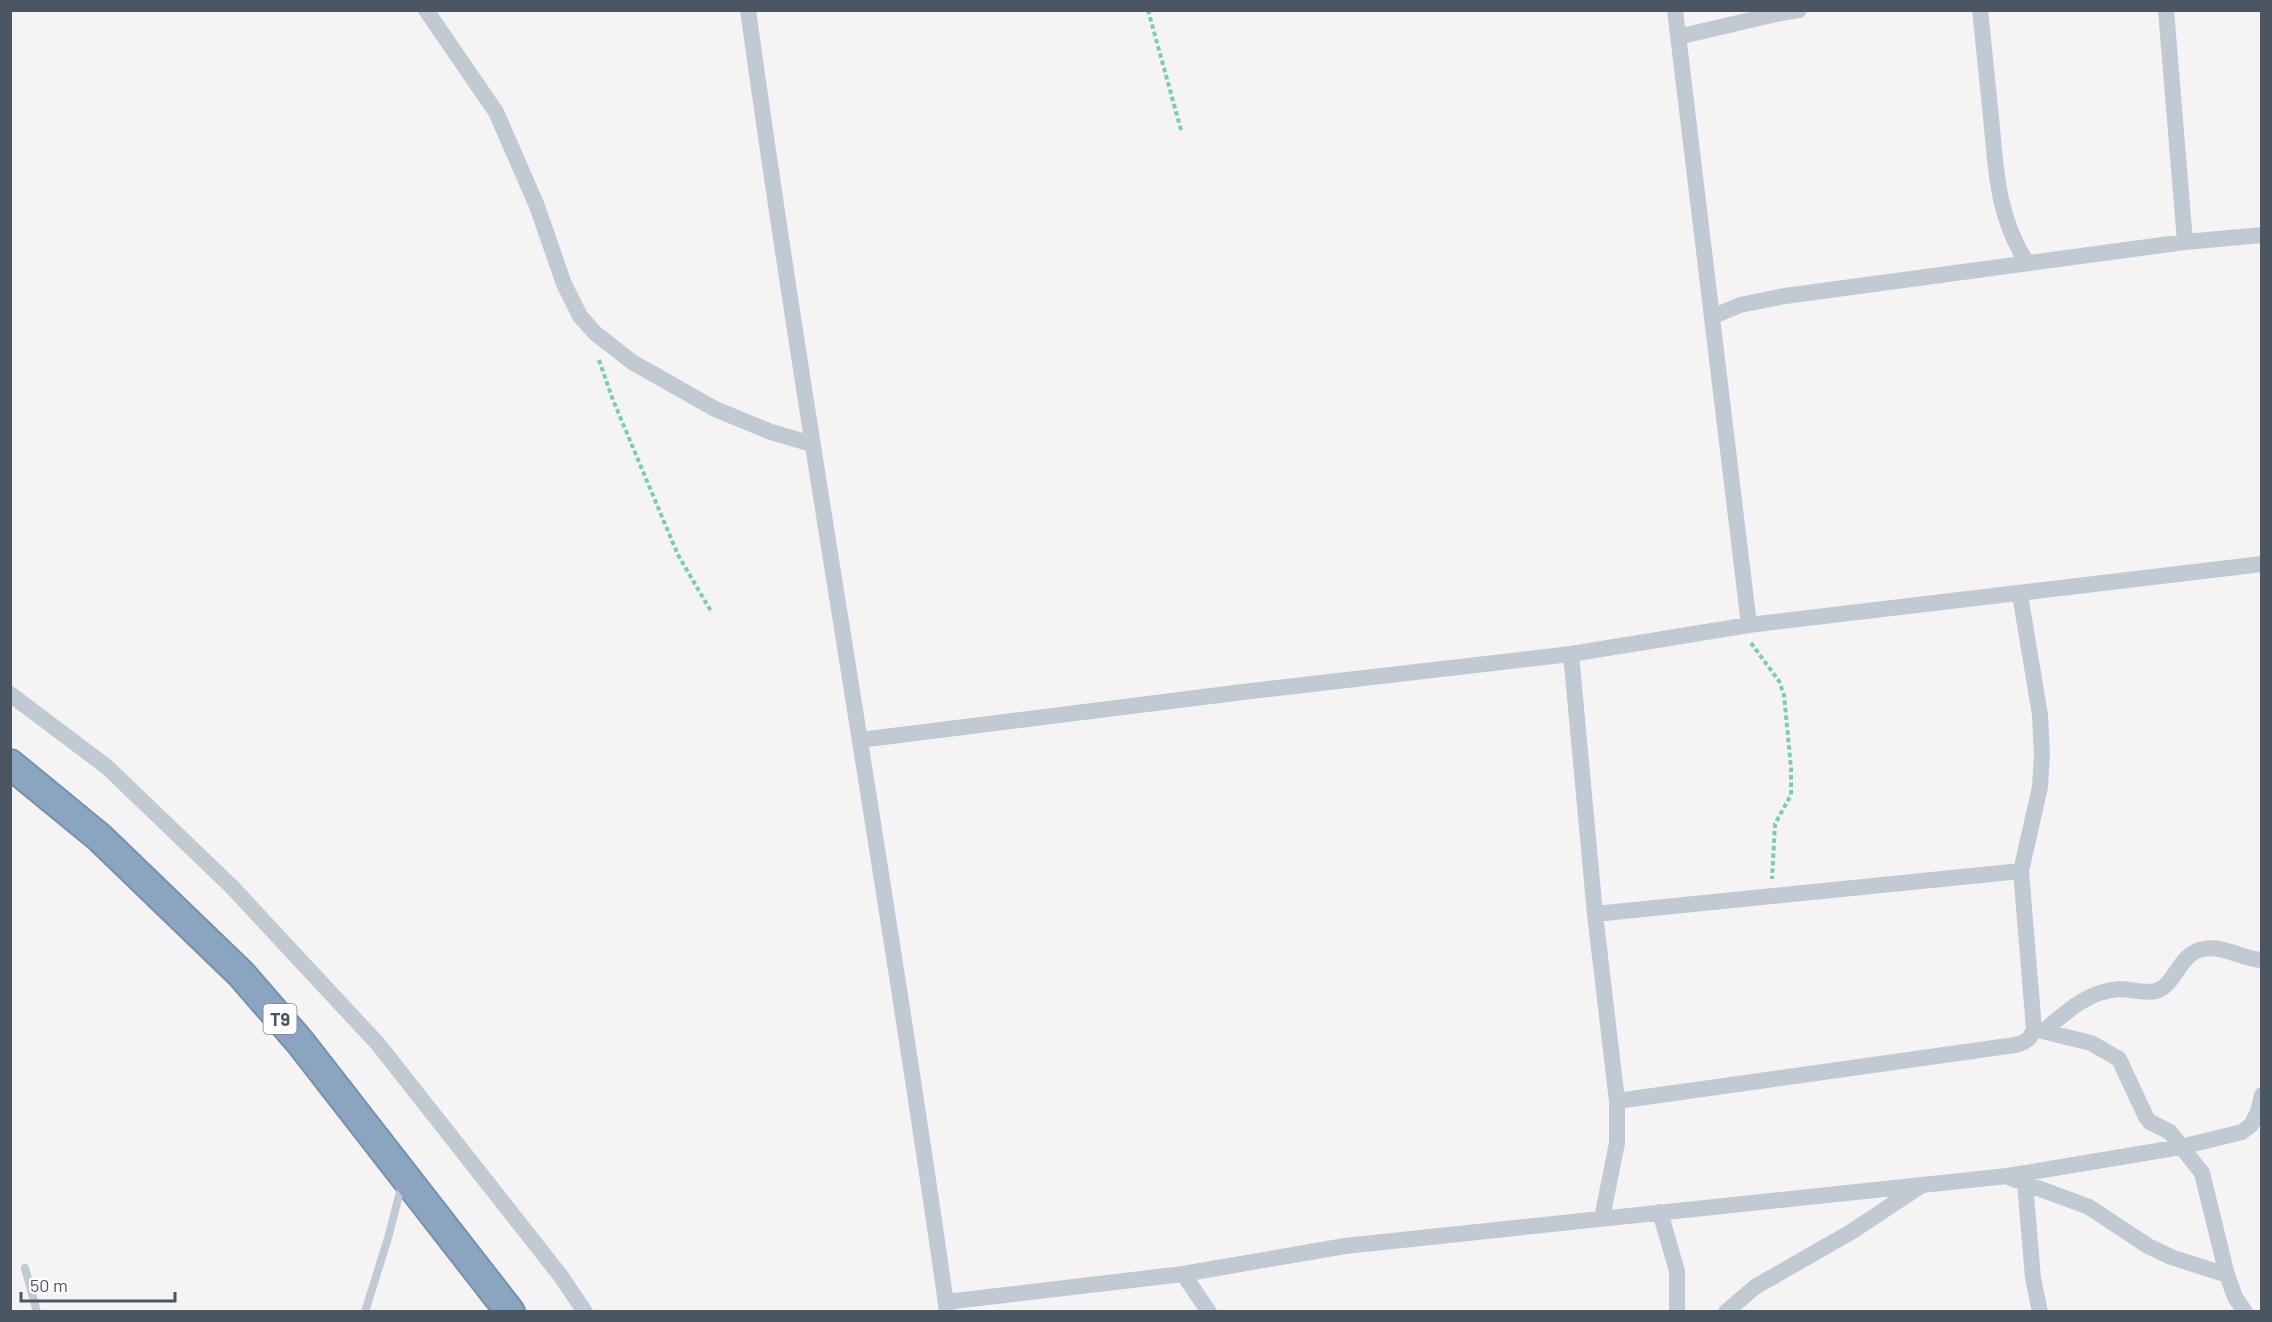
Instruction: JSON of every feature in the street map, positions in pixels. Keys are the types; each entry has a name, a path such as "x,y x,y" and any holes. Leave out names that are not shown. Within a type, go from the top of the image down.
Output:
{"highway":[{"name":"T9","path":"10,764 99,837 241,974 300,1042 510,1311"}],"street":[{"path":"426,10 496,112 537,206 564,284 580,316 596,333 632,362 715,409 771,432 812,444"},
{"path":"748,10 812,444 919,1112 947,1307 1183,1274 1345,1246 2007,1176 2181,1147 2242,1132 2251,1125 2258,1112 2262,1095"},
{"path":"1675,10 1714,316 1744,626"},
{"path":"1678,37 1799,10"},
{"path":"1980,10 2002,210 2013,242 2027,263"},
{"path":"2166,10 2185,242"},
{"path":"1714,316 1740,305 1785,296 2185,242 2261,236"},
{"path":"860,740 1571,654 1744,626 2020,595 2262,564"},
{"path":"2020,595 2040,715 2042,754 2040,787 2021,871 2039,1030"},
{"path":"1571,654 1595,914 1617,1101 1616,1152 1602,1218"},
{"path":"10,694 107,766 232,887 378,1044 560,1275 585,1311"},
{"path":"1595,914 2021,871"},
{"path":"1617,1101 2015,1045 2026,1042 2072,1006 2097,994 2121,989 2156,991 2166,985 2182,962 2194,952 2224,948 2254,960 2262,960"},
{"path":"2039,1030 2091,1043 2119,1059 2146,1117 2150,1122 2170,1132 2195,1162 2202,1173 2227,1275 2235,1297 2245,1311"},
{"path":"2007,1176 2088,1207 2156,1250 2227,1275"},
{"path":"2025,1183 2033,1278 2040,1311"},
{"path":"1726,1311 1755,1287 1851,1232 1923,1185"},
{"path":"1660,1212 1677,1271 1677,1311"},
{"path":"1183,1274 1209,1311"}],"lane":[{"path":"365,1311 388,1238 404,1175"},
{"path":"25,1268 37,1311"}],"path":[{"path":"1148,10 1180,130"},
{"path":"596,333 602,372 641,469 678,555 712,613"},
{"path":"1744,626 1779,681 1784,695 1791,768 1791,795 1775,824 1771,895"}]}
